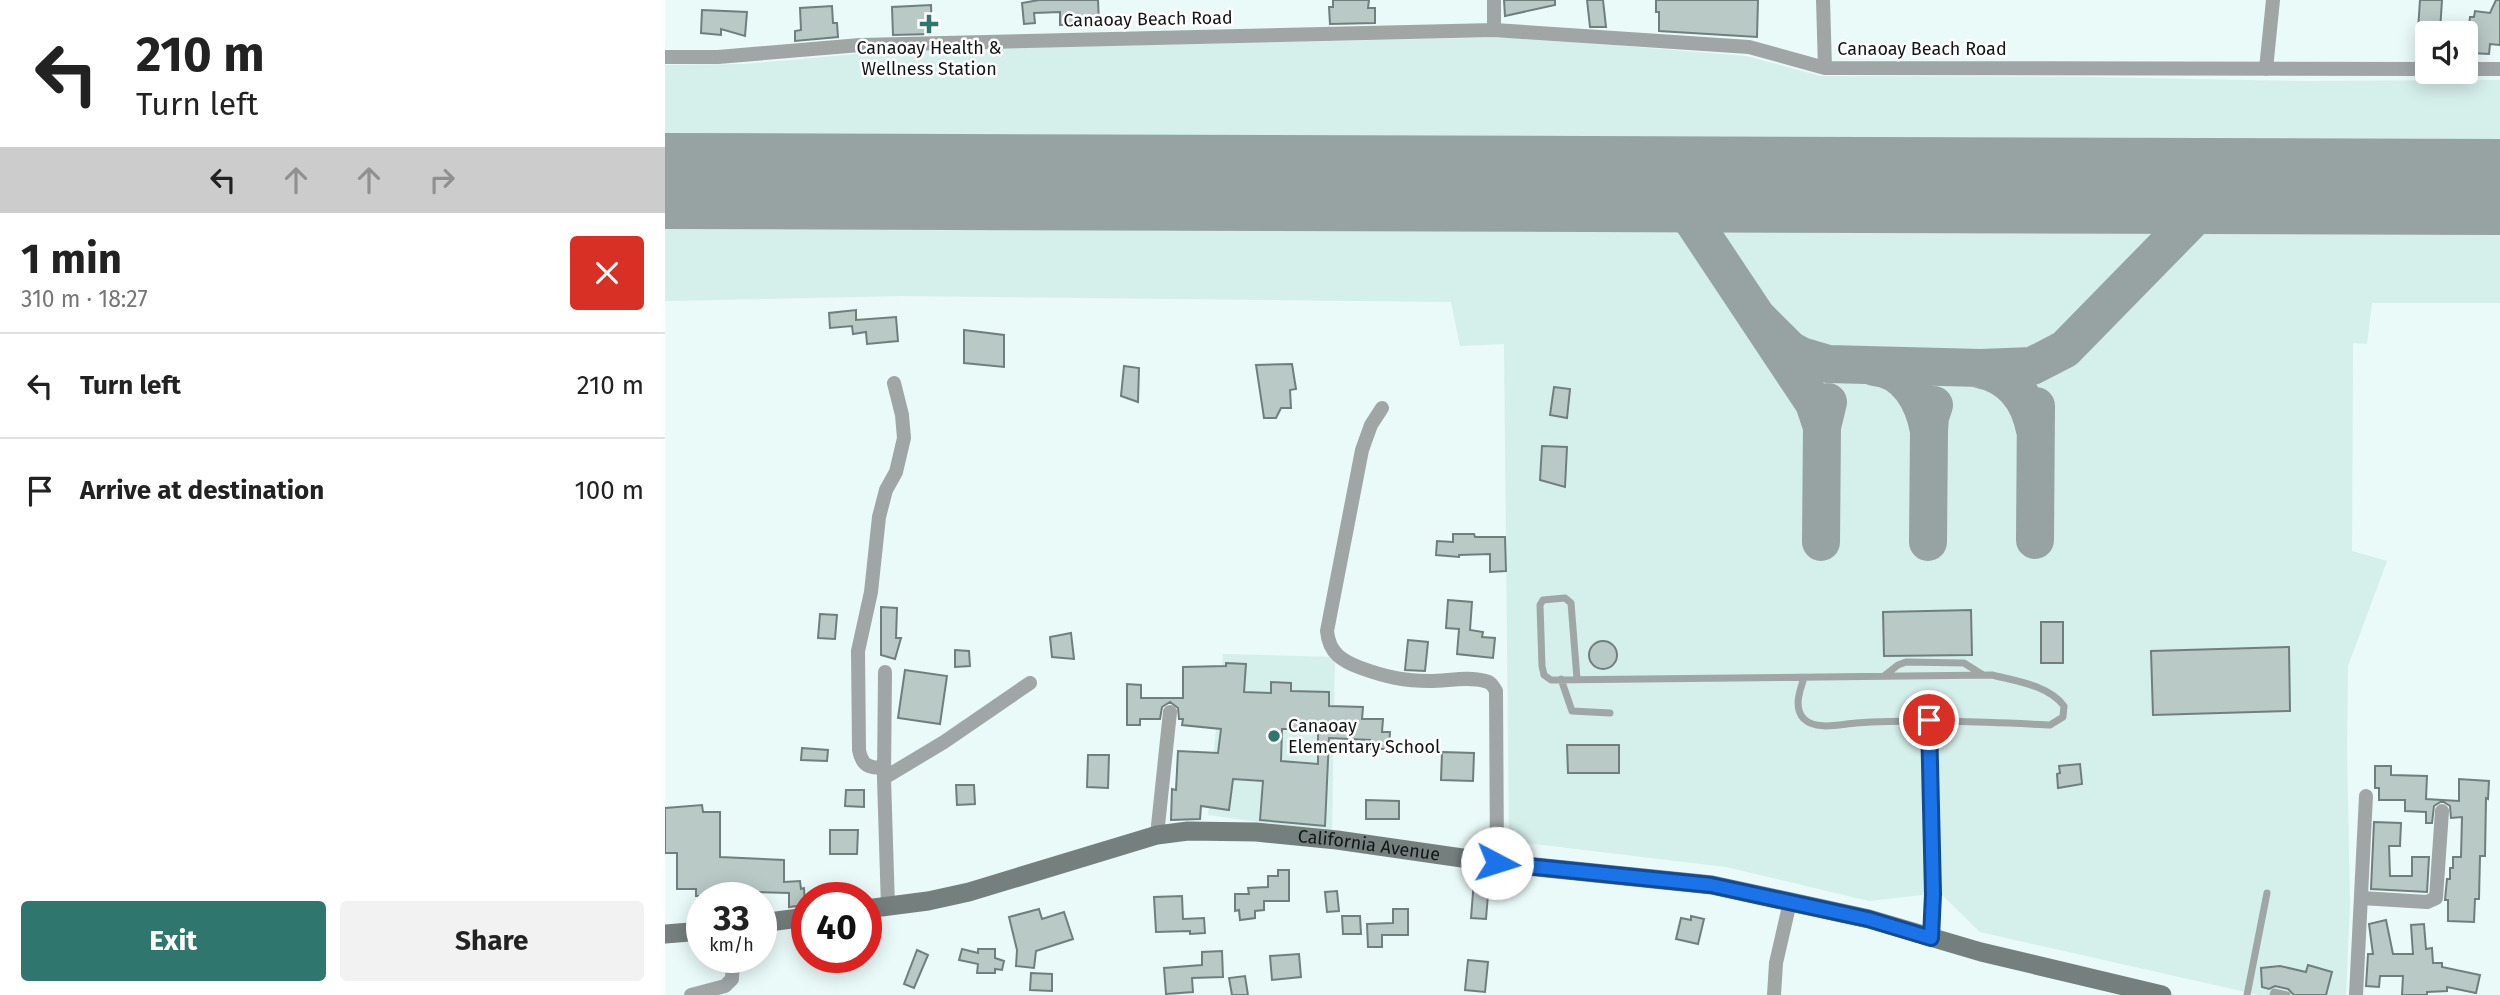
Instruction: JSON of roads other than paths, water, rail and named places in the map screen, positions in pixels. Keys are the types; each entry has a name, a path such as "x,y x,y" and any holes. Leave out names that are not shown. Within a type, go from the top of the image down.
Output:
{"street":[{"path":"1494,0 1495,30"},
{"path":"1823,0 1825,68"},
{"path":"2266,68 2273,0"},
{"name":"Canaoay Beach Road","path":"665,57 718,57 860,45 1495,30 1749,47 1825,68 2415,69"},
{"path":"2478,69 2500,69"},
{"path":"894,383 902,415 904,438 896,472 886,490 879,517 871,592 858,651 861,760 884,773 944,742 1030,683"},
{"path":"1382,408 1371,425 1362,450 1327,631 1328,642 1334,653 1347,663 1392,679 1484,680 1492,684 1496,691 1497,863"},
{"path":"885,672 884,773 888,907"},
{"path":"1157,835 1170,712"},
{"path":"2356,995 2366,796"},
{"path":"2361,898 2427,902 2435,898 2442,811"},
{"name":"California Avenue","path":"882,908 928,901 979,889 1157,835 1188,831 1256,832 1337,840 1497,863 1711,885 1868,919 1931,938 2154,994"},
{"path":"1774,995 1776,963 1790,902"},
{"path":"665,934 686,932"},
{"path":"691,995 725,986 732,979 732,973"}],"lane":[{"path":"1577,679 1571,603 1565,598 1543,600 1540,605 1543,674 1551,680 1983,675 2025,683 2050,694 2064,706 2063,717 2050,725 1929,720 1822,726 1804,719 1799,711 1798,703 1804,678"},
{"path":"1883,676 1906,662 1964,663 1983,675"},
{"path":"1561,679 1572,711 1610,713"},
{"path":"1929,720 1933,894 1931,938"},
{"path":"2247,995 2267,893"},
{"path":"2273,995 2274,992 2287,995"}],"place":[{"name":"Canaoay Health & Wellness Station","path":"929,24"},
{"name":"Canaoay Elementary School","path":"1274,736"}]}
